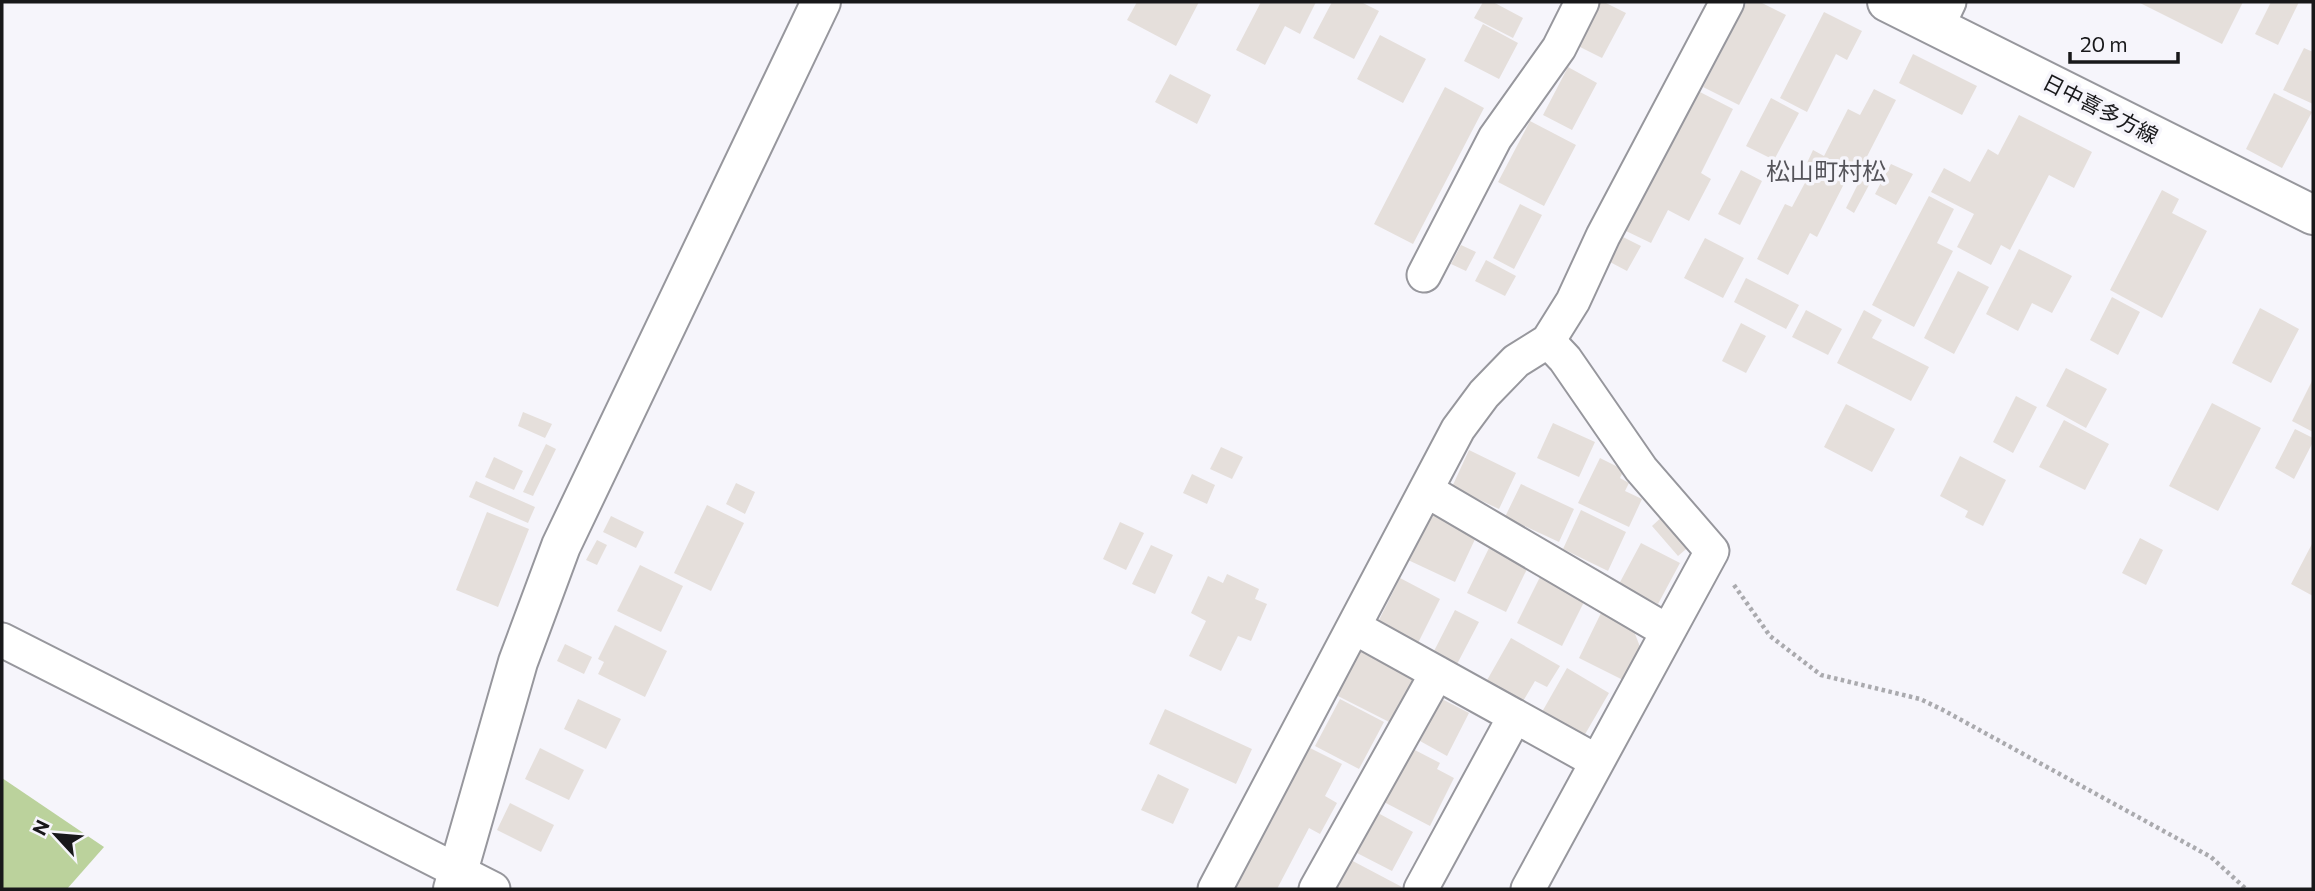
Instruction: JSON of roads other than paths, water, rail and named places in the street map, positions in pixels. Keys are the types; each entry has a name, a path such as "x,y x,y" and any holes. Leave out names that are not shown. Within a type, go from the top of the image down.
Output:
{"street":[{"path":"456,881 518,662 561,546 821,2"},
{"path":"1424,275 1495,138 1559,48 1582,2"},
{"path":"1215,889 1458,429 1483,394 1516,361 1548,341 1573,301 1603,236 1727,2"},
{"name":"日中喜多方線","path":"1887,2 1943,14 2313,215"},
{"path":"1528,889 1712,551 1641,469 1565,359 1548,341"},
{"path":"1426,491 1667,631"},
{"path":"1354,627 1596,761"},
{"path":"2,640 456,881 493,889"},
{"path":"1316,889 1437,673"},
{"path":"1421,889 1515,716"}],"district":[{"name":"松山町村松","path":"1826,170"}]}
